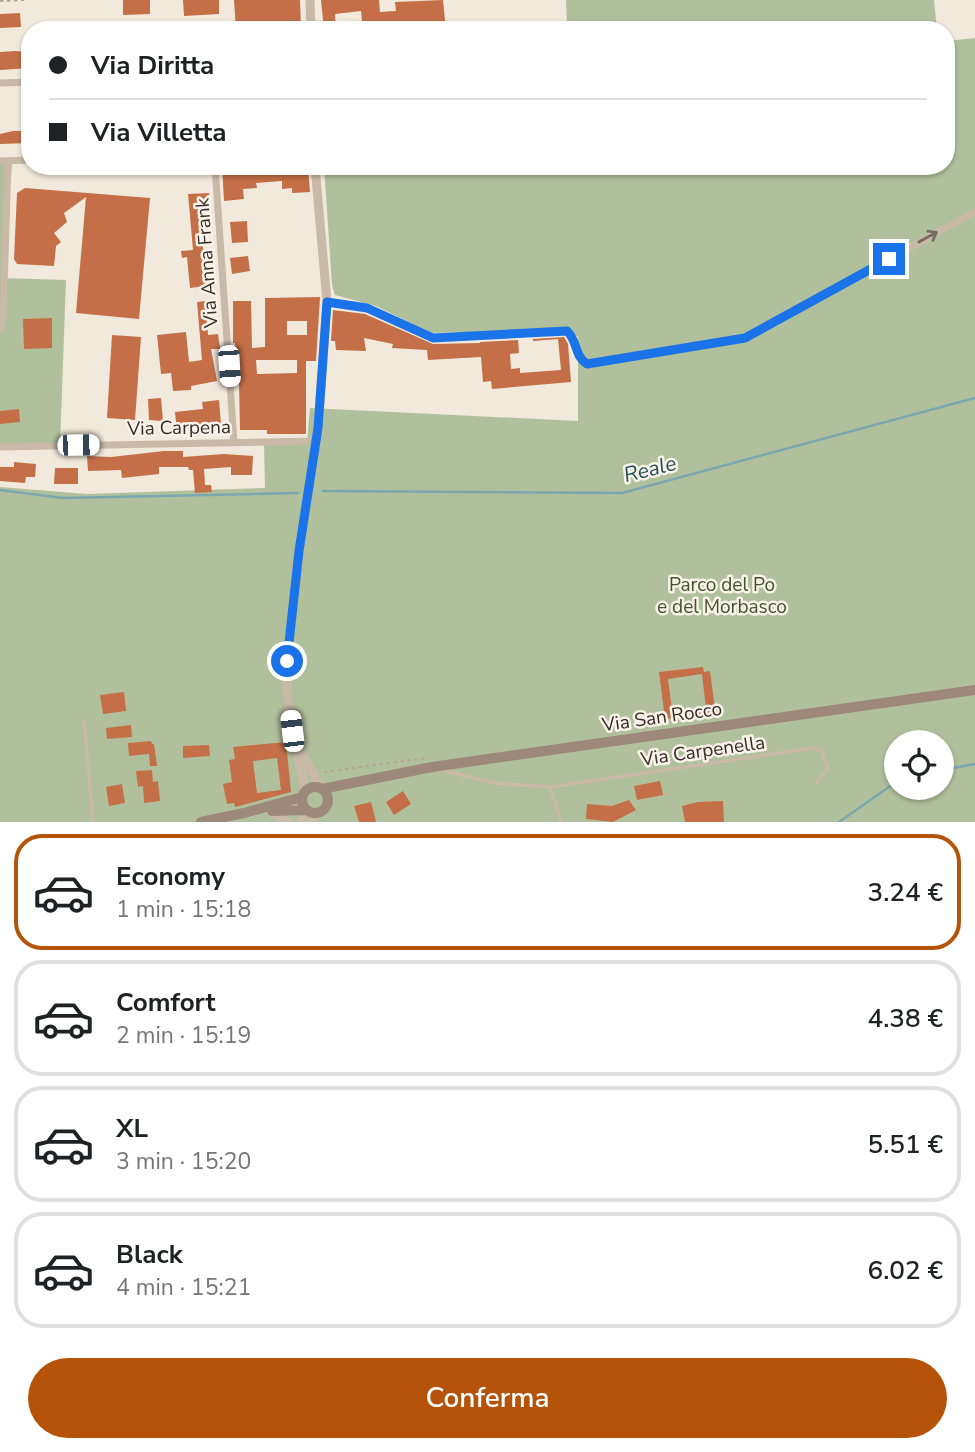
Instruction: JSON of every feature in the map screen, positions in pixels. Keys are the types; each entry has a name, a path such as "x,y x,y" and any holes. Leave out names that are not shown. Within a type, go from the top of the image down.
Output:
{"main road":[{"name":"Via San Rocco","path":"325,793 354,783 432,768 975,690"},
{"path":"201,822 244,813 303,795 314,786 325,793 326,807 319,812 272,811"},
{"path":"303,795 302,804 307,810"}],"street":[{"path":"310,0 311,21"},
{"path":"0,83 21,82"},
{"path":"0,330 3,320 4,161"},
{"name":"Via Anna Frank","path":"216,175 234,442"},
{"path":"303,795 287,692 287,661 299,551 316,441 327,302 316,175"},
{"path":"327,302 367,308 433,338 567,331 572,336 578,357 587,364 745,338 975,212"},
{"name":"Via Carpena","path":"0,447 316,441"},
{"path":"296,744 325,793"},
{"path":"301,822 307,810"},
{"path":"244,813 272,811 288,822"},
{"path":"312,822 319,812"}],"lane":[{"path":"84,720 93,822"},
{"name":"Via Carpenella","path":"432,768 494,783 550,787 813,748 821,751 828,768 816,783"},
{"path":"550,787 561,822"}],"path":[{"path":"0,1 24,0"}],"green space":[{"path":"566,0 934,0 936,21 567,21"},
{"name":"Parco del Po e del Morbasco","path":"975,38 975,822 0,822 0,487 87,494 265,488 264,444 307,443 310,408 578,421 578,337 569,329 431,333 376,306 335,295 332,285 325,175 955,175 955,40"},
{"path":"0,163 12,163 3,278 66,280 60,446 0,447"}],"building":[{"path":"123,0 150,0 150,14 123,15"},
{"path":"183,0 219,0 219,14 184,16"},
{"path":"234,0 300,0 301,21 235,21"},
{"path":"321,0 379,0 380,12 396,11 395,2 443,0 445,21 362,21 361,11 335,14 335,21 323,21"},
{"path":"20,13 21,27 0,28 0,14"},
{"path":"21,51 21,69 0,70 0,52"},
{"path":"21,131 21,143 0,144 0,134"},
{"path":"223,175 309,175 310,192 292,193 292,188 282,189 282,181 256,183 257,188 243,189 244,199 224,201"},
{"path":"25,188 150,198 139,319 76,313 86,197 64,213 67,222 54,233 61,242 56,246 54,266 17,264 14,259 17,193"},
{"path":"209,193 210,211 201,211 202,239 205,268 211,267 213,285 190,288 187,257 182,258 181,251 193,250 188,194"},
{"path":"247,221 248,242 232,243 230,222"},
{"path":"248,256 250,271 232,274 230,258"},
{"path":"320,297 316,361 306,361 306,434 267,434 267,430 240,430 239,381 233,343 233,301 251,301 252,348 265,347 265,298","holes":["287,321 307,321 307,335 287,335","256,360 297,360 297,373 257,374"]},
{"path":"206,301 208,335 218,334 220,349 211,349 217,381 191,386 191,390 173,391 171,373 161,374 157,335 186,332 189,362 202,360 197,302"},
{"path":"333,310 365,314 433,344 518,340 519,353 510,354 511,369 520,368 520,373 561,370 558,339 533,339 564,337 568,344 571,382 492,389 491,381 483,382 481,357 428,360 427,350 392,348 393,344 364,338 366,351 336,350 335,341 331,341"},
{"path":"52,318 52,348 24,349 23,319"},
{"path":"112,335 141,337 135,420 107,418"},
{"path":"161,398 163,421 149,420 148,399"},
{"path":"219,400 221,424 180,430 180,422 176,422 175,412 203,409 202,402"},
{"path":"19,409 20,422 0,424 0,411"},
{"path":"183,451 183,457 224,454 253,456 252,475 231,475 231,467 204,469 205,485 211,485 212,492 195,493 193,470 188,467 159,467 159,474 122,478 121,470 88,471 87,456 111,457"},
{"path":"14,462 36,464 35,477 26,477 25,483 0,481 0,467 14,467"},
{"path":"55,468 78,468 78,484 54,484"},
{"path":"703,667 704,672 710,671 715,709 722,708 722,715 689,719 688,711 706,709 702,674 668,679 673,718 665,719 659,672"},
{"path":"124,692 126,711 103,714 100,695"},
{"path":"131,725 132,737 107,739 106,728"},
{"path":"151,741 154,744 157,766 150,766 149,754 129,756 128,743"},
{"path":"286,742 291,792 235,807 234,803 227,804 223,784 232,782 229,760 235,759 233,747","holes":["277,758 281,790 257,793 253,761"]},
{"path":"209,745 210,756 183,758 183,746"},
{"path":"152,770 153,782 158,781 160,801 144,803 143,786 138,787 136,771"},
{"path":"660,781 663,795 637,800 634,786"},
{"path":"122,784 125,803 109,806 106,787"},
{"path":"403,791 411,804 394,815 386,802"},
{"path":"629,800 636,810 613,822 586,819 587,804 612,806"},
{"path":"723,801 724,822 685,822 682,806"},
{"path":"371,802 376,822 359,822 354,806"}],"waterway":[{"name":"Reale","path":"323,491 622,493 975,398"},
{"name":"Reale","path":"0,490 63,498 298,493"},
{"path":"954,768 975,764"},
{"path":"839,822 884,790"}],"route":[{"path":"287,661 299,551 318,428 327,302 367,308 433,338 567,331 576,345 578,357 587,364 745,338 889,259"}]}
